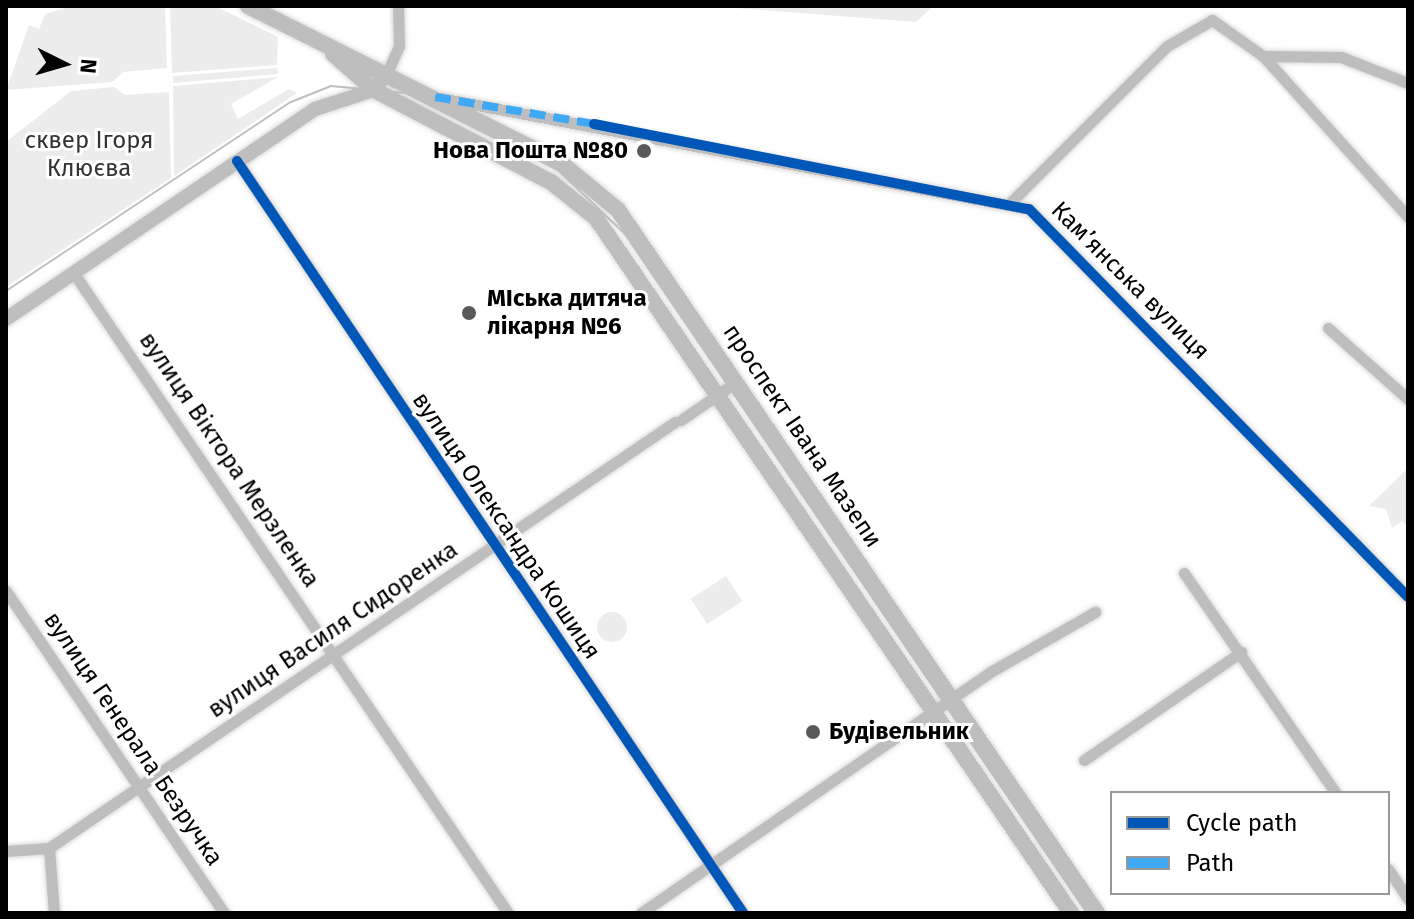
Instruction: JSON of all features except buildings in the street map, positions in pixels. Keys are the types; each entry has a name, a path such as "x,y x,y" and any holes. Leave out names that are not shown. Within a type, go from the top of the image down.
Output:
{"highway":[{"path":"248,6 316,40"},
{"name":"проспект Івана Мазепи","path":"316,40 435,97 561,163 602,194 736,382 1097,913"},
{"name":"проспект Івана Мазепи","path":"316,40 374,90 581,205 718,394 1071,913"}],"main road":[{"path":"6,319 315,109 374,90 387,73"}],"street":[{"path":"387,73 399,46 398,6"},
{"path":"1009,204 1161,52 1212,20 1263,56 1408,217"},
{"path":"1263,56 1341,57 1408,83"},
{"name":"Камʼянська вулиця","path":"435,97 594,124 1009,204 1038,215 1408,597"},
{"name":"вулиця Олександра Кошиця","path":"237,161 743,913"},
{"name":"вулиця Віктора Мерзленка","path":"73,272 508,913"},
{"path":"1328,328 1408,399"},
{"name":"вулиця Василя Сидоренка","path":"6,851 49,848 736,382"},
{"path":"1184,573 1335,791"},
{"name":"вулиця Генерала Безручка","path":"6,591 224,913"},
{"path":"641,913 952,701 1095,612"},
{"path":"1084,760 1241,652"},
{"path":"49,848 54,913"},
{"path":"1390,872 1408,899"}],"green space":[{"name":"сквер Ігоря Клюєва","path":"72,6 165,6 167,68 123,72 112,82 6,90 29,25 39,29 45,14"},
{"name":"сквер Ігоря Клюєва","path":"170,6 215,6 278,37 277,65 172,73"},
{"path":"711,6 933,6 916,22"},
{"path":"277,68 278,74 173,83 173,76"},
{"name":"сквер Ігоря Клюєва","path":"278,77 231,104 238,119 289,89 297,93 174,176 173,86"},
{"name":"сквер Ігоря Клюєва","path":"114,87 125,95 169,92 171,178 6,287 6,142 71,91"},
{"path":"1408,468 1408,527 1402,521 1392,528 1386,509 1369,506"},
{"path":"726,576 742,601 707,624 691,599"},
{"path":"612,612 618,613 626,621 626,633 618,641 612,642 606,641 598,633 597,627 598,621 606,613"}],"tram line":[{"path":"6,291 291,102 331,86 406,93 558,170 625,234 1087,913"}],"marked path":[{"path":"435,97 594,124"}],"cycle path":[{"path":"594,124 1029,209 1408,597"},
{"path":"237,161 743,913"}],"place":[{"name":"Нова Пошта №80","path":"644,151"},
{"name":"МІська дитяча лікарня №6","path":"469,313"},
{"name":"Будівельник","path":"813,732"}]}
